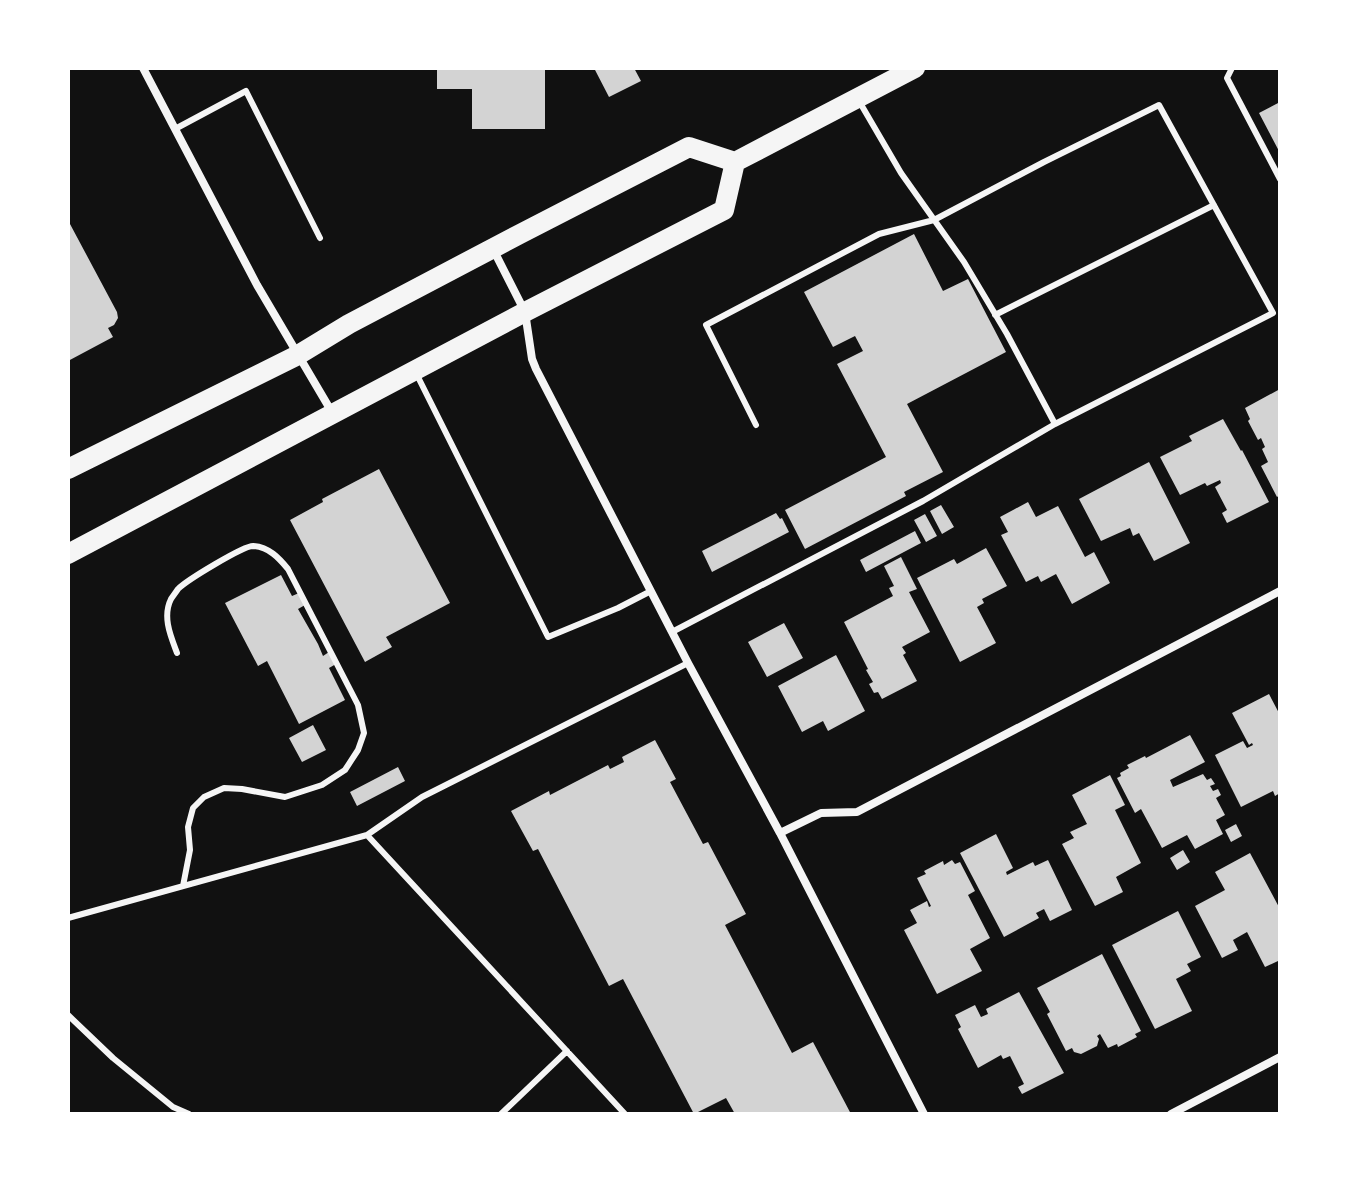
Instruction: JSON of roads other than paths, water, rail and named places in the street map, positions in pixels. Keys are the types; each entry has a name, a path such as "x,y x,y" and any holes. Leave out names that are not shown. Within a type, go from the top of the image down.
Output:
{"main road":[{"path":"68,469 298,355 349,324 689,147 735,162 915,68"},
{"path":"68,554 724,210 735,162"}],"street":[{"path":"143,68 257,285 333,415"},
{"path":"493,248 525,312 532,359 924,1114"},
{"path":"780,833 821,813 857,812 1280,591"},
{"path":"1171,1114 1280,1057"}],"lane":[{"path":"1232,68 1227,78 1280,179"},
{"path":"175,129 246,91 320,238"},
{"path":"857,98 901,173 964,262 1055,424"},
{"path":"672,632 923,501 1055,424 1273,313 1159,105 934,220 879,234 706,325 756,425"},
{"path":"995,315 1214,205"},
{"path":"416,371 548,637 651,591"},
{"path":"177,653 167,620 170,601 179,588 236,552 251,546 267,549 288,569 358,705 364,733 358,750 345,770 322,785 285,797 224,788 204,797 193,808 188,827 190,850 183,886"},
{"path":"68,918 367,835 422,797 688,663"},
{"path":"367,835 625,1114"},
{"path":"68,1015 142,1082 173,1107 189,1114"},
{"path":"501,1114 567,1051"}]}
